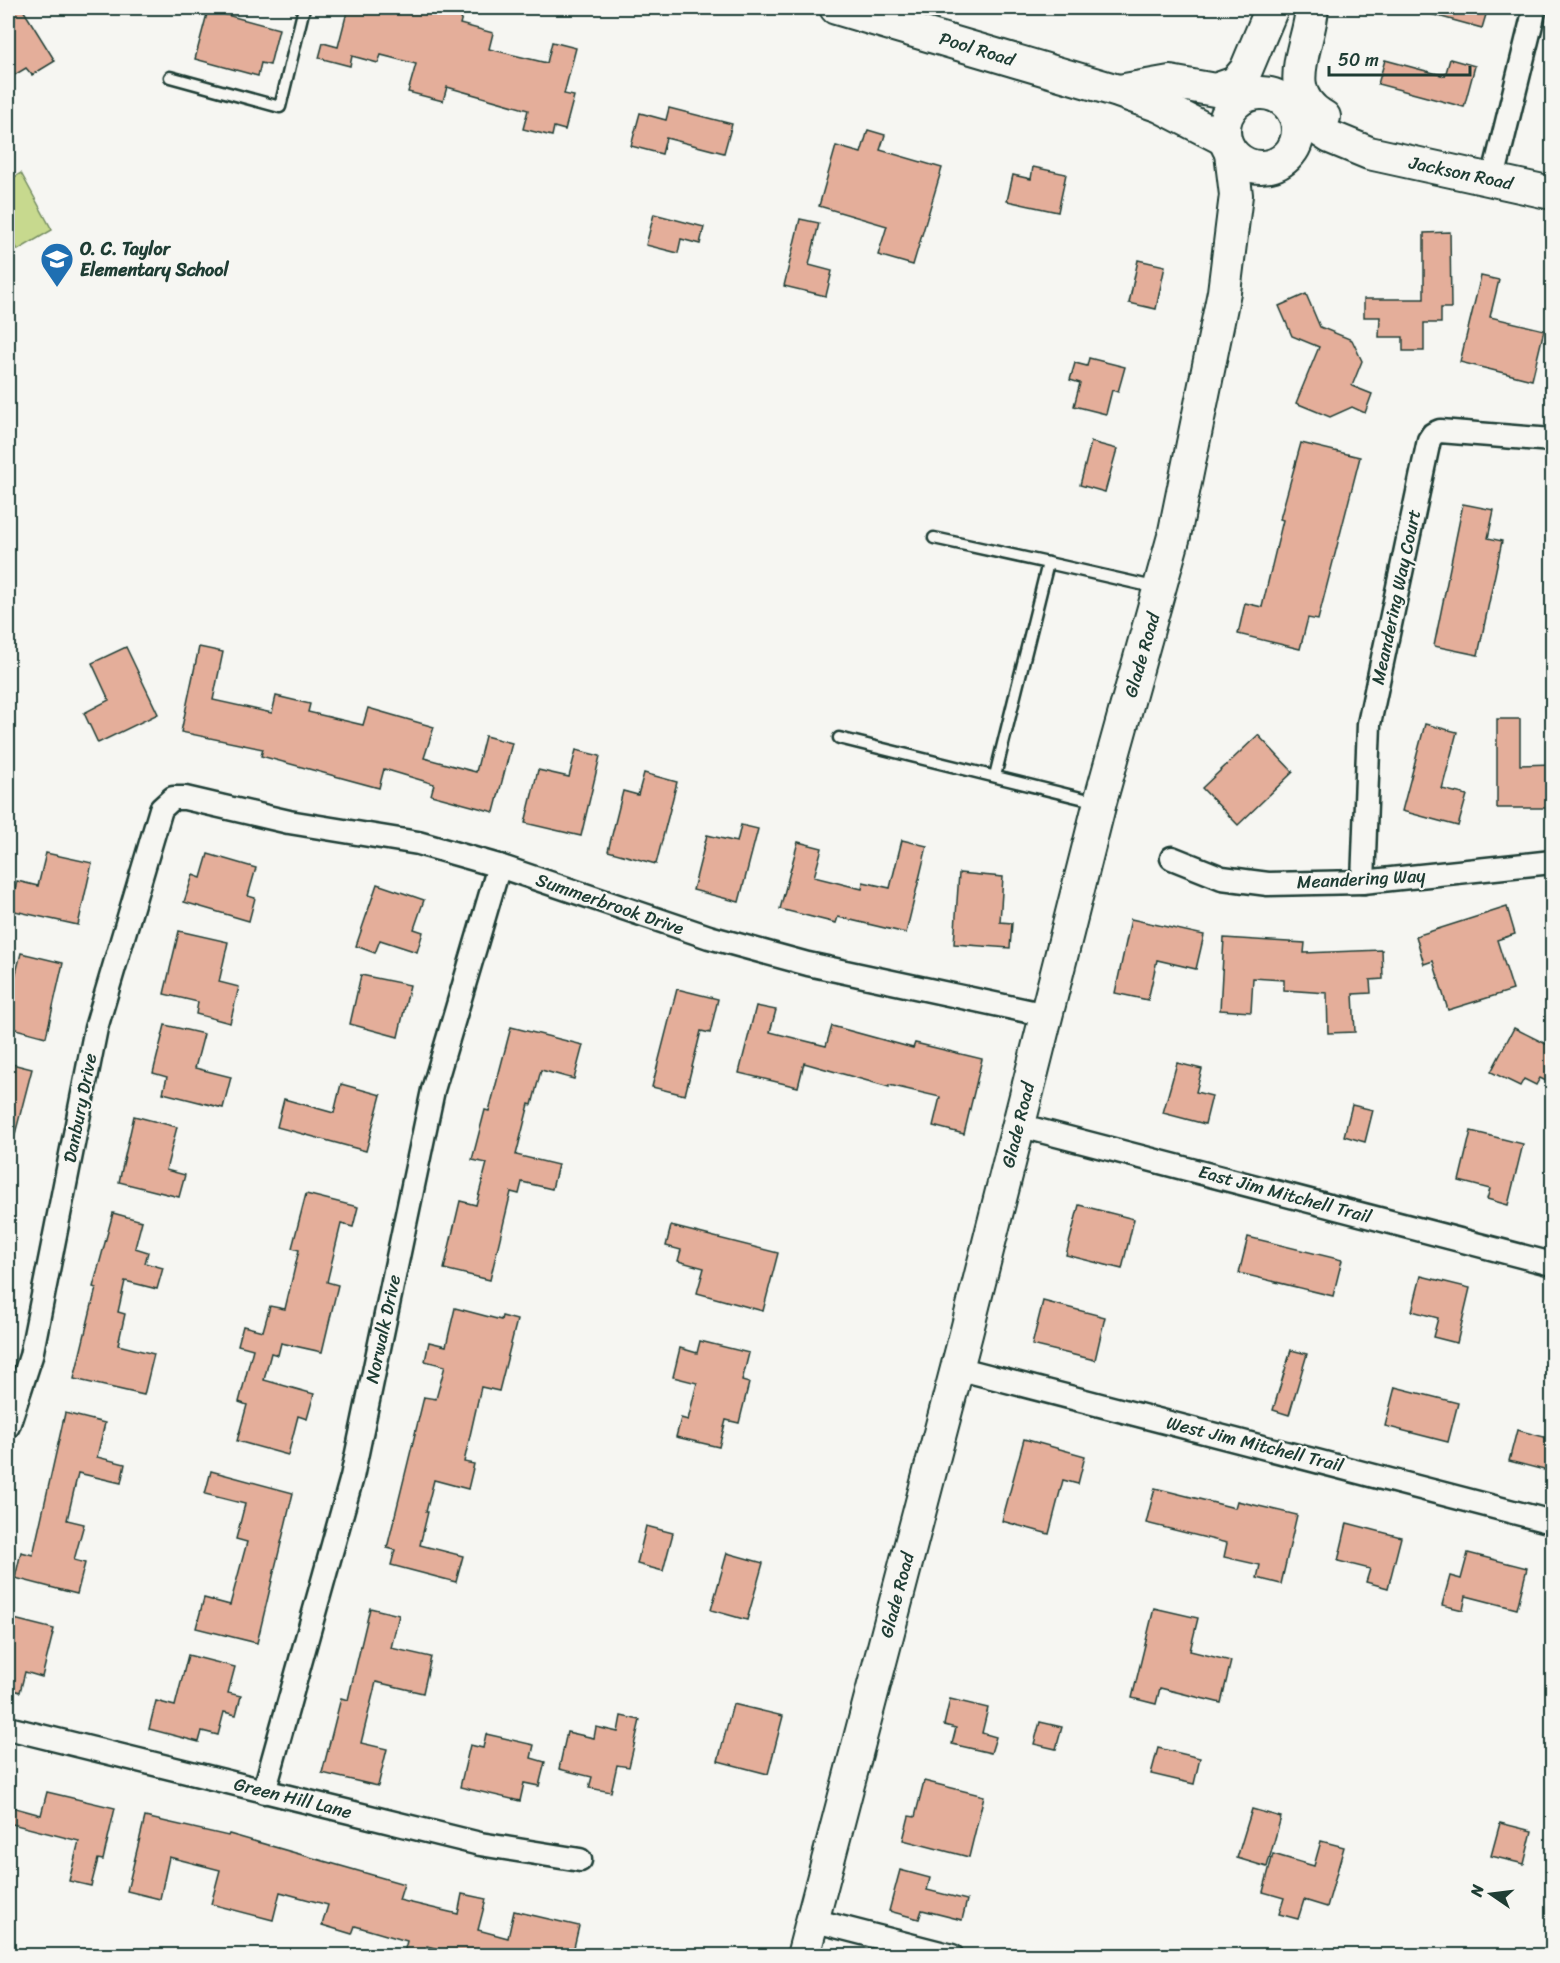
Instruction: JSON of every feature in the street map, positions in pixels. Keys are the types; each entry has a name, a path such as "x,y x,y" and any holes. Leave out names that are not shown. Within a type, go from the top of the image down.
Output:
{"main road":[{"name":"Pool Road","path":"836,8 1118,91 1160,106 1228,146"},
{"path":"1118,91 1170,82 1215,90 1235,82 1246,70 1272,8"},
{"path":"1286,8 1269,58 1239,101 1227,114 1224,126 1228,146 1240,161 1252,167 1264,168 1282,160 1298,136 1283,86 1300,8"},
{"path":"1312,8 1298,76 1300,93 1319,115 1377,140 1406,161"},
{"name":"Pool Road","path":"1118,91 1194,103 1239,101"},
{"path":"1239,101 1261,93 1280,98 1291,109"},
{"name":"Jackson Road","path":"1291,109 1330,137 1369,153 1552,194"},
{"name":"Glade Road","path":"803,1956 957,1368 1100,802 1161,589 1224,292 1236,195 1228,146"},
{"name":"Jackson Road","path":"1282,160 1308,153 1369,153"},
{"name":"Glade Road","path":"1224,292 1255,199 1282,160"}],"street":[{"path":"1492,179 1535,8"},
{"name":"Meandering Way Court","path":"1363,882 1369,724 1429,440 1433,434 1440,431 1552,440"},
{"name":"Summerbrook Drive","path":"173,798 185,798 289,822 417,843 499,866 709,937 786,958 1046,1015"},
{"name":"Danbury Drive","path":"8,1426 30,1356 96,1028 161,809 173,798"},
{"name":"Meandering Way","path":"1173,858 1222,878 1268,884 1363,882 1552,862"},
{"name":"Norwalk Drive","path":"264,1792 352,1477 433,1090 499,866"},
{"name":"East Jim Mitchell Trail","path":"1018,1125 1552,1264"},
{"name":"West Jim Mitchell Trail","path":"957,1368 1552,1522"},
{"name":"Green Hill Lane","path":"8,1728 480,1844 580,1860"},
{"path":"812,1920 952,1956"}],"lane":[{"path":"170,77 280,107 304,8"},
{"path":"934,538 1161,589"},
{"path":"995,776 1048,563"},
{"path":"839,738 1100,802"}],"green space":[{"path":"21,173 52,230 18,250 8,231 8,181"}],"building":[{"path":"8,8 22,8 55,61 32,75 26,68 8,79"},
{"path":"348,8 427,8 462,17 460,24 493,33 489,49 547,63 552,42 576,48 564,94 574,96 565,130 554,127 552,136 523,129 528,110 447,87 443,101 408,92 416,64 381,55 378,63 352,56 350,66 319,58 323,43 338,47"},
{"path":"1424,8 1488,8 1482,28 1423,12"},
{"path":"208,10 279,29 270,65 261,63 258,76 195,59"},
{"path":"1450,59 1475,66 1464,107 1378,84 1385,60 1445,76"},
{"path":"669,108 732,124 724,153 666,138 662,154 631,146 640,113 666,120"},
{"path":"868,130 885,135 880,150 942,168 913,265 878,255 887,226 819,206 836,146 861,153"},
{"path":"1033,167 1066,174 1058,212 1007,201 1013,175 1031,179"},
{"path":"654,214 704,227 700,244 681,239 678,253 646,245"},
{"path":"800,219 819,223 809,265 832,271 826,296 784,286"},
{"path":"1450,232 1451,308 1441,308 1441,323 1424,323 1424,351 1403,351 1403,337 1379,337 1380,317 1364,317 1364,299 1424,299 1424,233"},
{"path":"1138,260 1165,266 1156,309 1129,303"},
{"path":"1481,276 1499,280 1490,317 1544,330 1532,380 1460,362"},
{"path":"1306,294 1320,327 1352,340 1362,361 1352,386 1372,394 1365,413 1352,407 1330,417 1296,403 1319,347 1292,336 1279,306"},
{"path":"1089,358 1125,367 1118,392 1112,390 1106,414 1074,406 1080,383 1070,380 1075,363 1087,366"},
{"path":"1091,442 1117,449 1105,492 1080,485"},
{"path":"1301,443 1360,457 1318,620 1308,618 1300,649 1238,634 1245,603 1262,607 1283,520 1280,519"},
{"path":"1463,504 1494,510 1488,538 1502,541 1478,655 1434,646"},
{"path":"126,647 158,714 98,743 84,713 109,700 92,663"},
{"path":"199,647 223,652 213,700 272,713 276,696 310,704 308,712 363,725 368,708 434,727 424,758 476,772 485,736 512,743 494,812 431,795 434,784 384,769 379,788 261,756 263,749 181,732"},
{"path":"1497,719 1520,719 1520,765 1552,764 1552,808 1497,808"},
{"path":"1425,724 1457,732 1442,789 1467,795 1458,826 1402,811"},
{"path":"1258,735 1293,772 1238,825 1202,788"},
{"path":"576,750 600,756 581,836 525,823 538,770 569,777"},
{"path":"644,773 677,782 656,864 608,851 623,791 638,795"},
{"path":"741,825 758,829 739,902 693,890 707,835 737,842"},
{"path":"902,840 927,846 906,933 838,917 836,923 780,909 798,842 822,848 814,877 862,889 863,882 890,888"},
{"path":"46,853 92,863 78,925 10,910 17,881 38,886"},
{"path":"208,854 256,868 248,896 255,898 249,921 184,902 193,875 201,878"},
{"path":"959,873 1003,877 1000,922 1012,923 1010,948 954,944"},
{"path":"377,884 424,900 414,929 423,932 417,952 380,940 375,953 356,946"},
{"path":"1507,907 1515,934 1497,940 1513,990 1448,1010 1433,961 1424,964 1416,936"},
{"path":"1131,919 1204,935 1196,969 1157,960 1148,1000 1115,993"},
{"path":"179,931 228,942 219,982 239,987 230,1023 196,1014 198,1002 164,994"},
{"path":"1224,938 1305,943 1304,953 1382,950 1383,979 1370,980 1371,993 1353,994 1355,1032 1328,1033 1327,993 1284,990 1284,980 1253,978 1251,1012 1220,1010"},
{"path":"21,953 63,963 46,1037 8,1027 8,992 11,993"},
{"path":"361,975 410,985 398,1037 350,1024"},
{"path":"677,989 718,999 710,1033 701,1031 685,1095 652,1087"},
{"path":"756,1006 776,1010 770,1032 826,1046 832,1026 913,1048 915,1043 982,1059 964,1134 933,1126 940,1097 889,1085 889,1087 804,1063 798,1087 739,1073"},
{"path":"165,1025 204,1034 195,1068 231,1077 223,1108 163,1093 167,1077 153,1073"},
{"path":"511,1027 583,1045 574,1079 541,1070 532,1105 529,1104 516,1155 558,1165 552,1189 522,1182 519,1194 511,1192 490,1280 444,1269 460,1201 476,1205 487,1163 472,1160 485,1110 489,1111"},
{"path":"1514,1028 1552,1047 1552,1084 1540,1078 1536,1085 1524,1079 1520,1086 1491,1072"},
{"path":"8,1063 32,1069 13,1142 8,1141"},
{"path":"1177,1063 1202,1069 1196,1092 1212,1096 1205,1124 1163,1113"},
{"path":"341,1084 381,1095 366,1151 277,1127 284,1099 334,1113"},
{"path":"1352,1105 1373,1110 1365,1142 1344,1136"},
{"path":"134,1116 177,1127 166,1170 185,1175 179,1197 119,1182"},
{"path":"1471,1131 1523,1144 1508,1205 1487,1199 1490,1189 1459,1181"},
{"path":"306,1194 358,1207 353,1227 341,1224 327,1282 338,1285 322,1352 281,1343 278,1355 271,1353 264,1380 314,1394 307,1419 298,1416 288,1455 237,1441 247,1405 239,1402 253,1349 238,1345 243,1326 263,1331 270,1306 285,1309 299,1250 292,1248"},
{"path":"1079,1205 1134,1219 1122,1269 1066,1255"},
{"path":"113,1213 142,1221 135,1248 148,1252 145,1263 163,1268 157,1289 125,1281 118,1312 125,1314 118,1345 154,1354 144,1395 74,1379 96,1288 93,1287"},
{"path":"671,1226 778,1253 763,1311 697,1293 704,1268 678,1261 681,1250 666,1246"},
{"path":"1248,1237 1342,1260 1333,1296 1239,1273"},
{"path":"1421,1276 1470,1288 1457,1343 1433,1337 1438,1318 1412,1311"},
{"path":"1043,1301 1105,1317 1095,1360 1032,1345"},
{"path":"455,1308 501,1320 502,1316 517,1320 499,1391 481,1387 464,1462 474,1464 468,1489 434,1480 426,1512 428,1512 420,1545 463,1556 456,1582 391,1565 395,1550 387,1548 424,1397 436,1399 445,1366 425,1361 429,1342 446,1346"},
{"path":"700,1341 749,1353 742,1381 749,1383 739,1423 726,1420 719,1447 676,1437 681,1418 688,1420 697,1383 673,1377 680,1348 697,1353"},
{"path":"1291,1350 1307,1354 1289,1415 1273,1410"},
{"path":"1395,1387 1458,1403 1448,1442 1385,1426"},
{"path":"65,1413 105,1423 97,1457 125,1464 121,1483 78,1473 67,1520 84,1524 74,1560 85,1563 77,1594 15,1578 21,1552 33,1555"},
{"path":"1517,1430 1552,1439 1552,1472 1509,1461"},
{"path":"1024,1439 1085,1456 1078,1484 1063,1480 1049,1534 1002,1521"},
{"path":"211,1471 293,1493 257,1643 196,1628 204,1598 230,1605 247,1542 236,1539 245,1504 205,1494"},
{"path":"1155,1488 1235,1508 1237,1501 1297,1515 1281,1584 1257,1578 1260,1565 1224,1557 1227,1543 1146,1523"},
{"path":"1347,1523 1401,1537 1388,1588 1366,1582 1370,1569 1338,1561"},
{"path":"646,1526 673,1533 663,1571 637,1564"},
{"path":"727,1553 763,1563 747,1620 711,1610"},
{"path":"1468,1553 1527,1568 1517,1609 1466,1596 1463,1610 1442,1605 1450,1576 1461,1579"},
{"path":"370,1608 399,1615 391,1648 431,1657 423,1693 376,1682 361,1743 387,1749 378,1786 322,1773 341,1698 348,1700"},
{"path":"1154,1608 1198,1618 1190,1651 1231,1661 1221,1703 1160,1688 1156,1704 1132,1698"},
{"path":"10,1618 54,1629 42,1677 25,1672 20,1692 8,1688"},
{"path":"188,1655 235,1667 228,1693 241,1696 236,1715 224,1712 218,1735 202,1731 199,1742 149,1729 156,1701 175,1706"},
{"path":"950,1699 988,1708 982,1733 996,1737 991,1753 952,1744 956,1728 944,1725"},
{"path":"733,1704 783,1716 768,1774 718,1761"},
{"path":"621,1716 640,1720 629,1767 617,1765 611,1792 589,1788 592,1777 559,1769 567,1732 594,1738 596,1727 618,1732"},
{"path":"1040,1722 1062,1727 1056,1749 1034,1744"},
{"path":"486,1734 534,1745 531,1758 545,1762 539,1786 524,1783 520,1801 460,1787 470,1745 483,1748"},
{"path":"1158,1748 1200,1758 1194,1784 1151,1774"},
{"path":"924,1781 984,1796 969,1857 903,1840 909,1816 915,1817"},
{"path":"47,1792 115,1808 103,1860 98,1859 91,1886 69,1881 79,1841 8,1823 8,1806 41,1815"},
{"path":"1252,1809 1281,1817 1267,1867 1237,1858"},
{"path":"145,1817 228,1836 229,1834 404,1884 399,1900 458,1914 462,1894 486,1899 478,1930 508,1938 514,1911 579,1926 572,1956 464,1956 427,1946 425,1956 403,1956 407,1941 355,1926 352,1934 322,1925 328,1905 280,1892 273,1920 211,1904 220,1870 169,1857 160,1899 127,1891"},
{"path":"1500,1823 1532,1831 1524,1864 1491,1856"},
{"path":"1321,1841 1344,1847 1327,1907 1304,1900 1298,1919 1279,1914 1284,1898 1263,1892 1273,1854 1314,1866"},
{"path":"900,1870 930,1878 927,1890 967,1900 962,1920 922,1910 919,1919 889,1911"}],"place":[{"name":"O. C. Taylor Elementary School","path":"57,288"}]}
